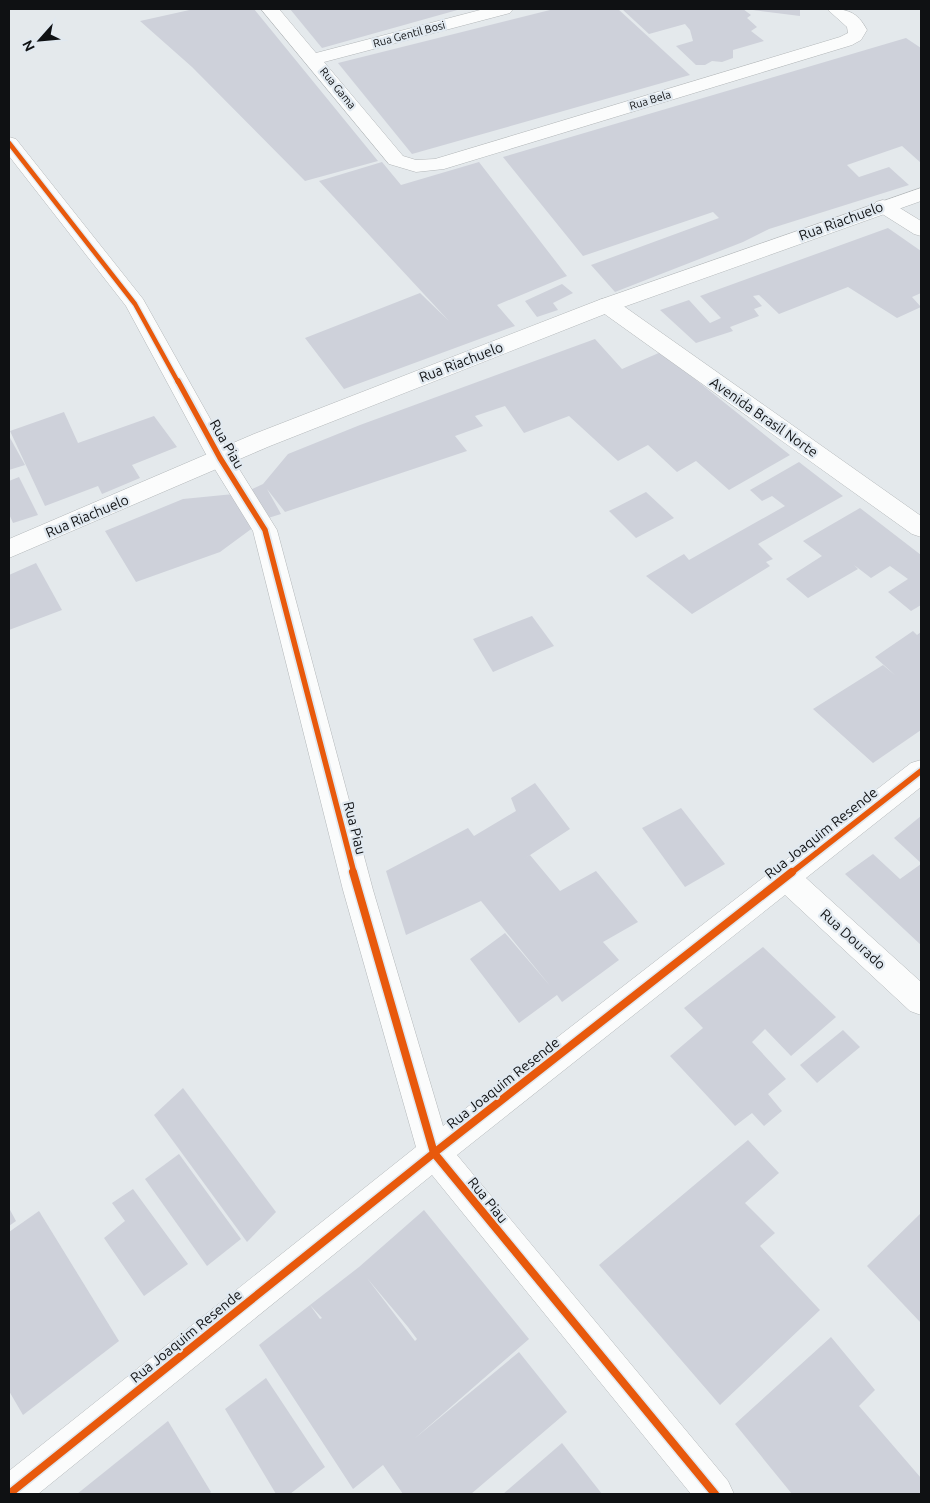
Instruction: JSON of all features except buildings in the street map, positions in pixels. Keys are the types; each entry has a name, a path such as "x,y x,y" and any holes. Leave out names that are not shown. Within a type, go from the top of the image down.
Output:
{"street":[{"name":"Rua Gama","path":"270,9 314,59 396,160 408,166"},
{"name":"Rua Gentil Bosi","path":"314,59 504,9"},
{"name":"Rua Bela","path":"408,166 437,165 846,41 855,36 858,30 855,24 836,9"},
{"name":"Rua Piau","path":"9,143 135,304 220,458 265,530 358,890 434,1153 715,1494"},
{"name":"Rua Riachuelo","path":"9,549 220,458 607,305 921,194"},
{"path":"883,206 921,230"},
{"name":"Avenida Brasil Norte","path":"607,305 921,528"},
{"name":"Rua Joaquim Resende","path":"12,1491 434,1153 921,771"},
{"name":"Rua Dourado","path":"786,877 921,1002"}],"cycle path":[{"path":"9,143 135,304 220,458 265,530 358,890 434,1153 715,1494"},
{"path":"9,1494 434,1153 921,771"}]}
